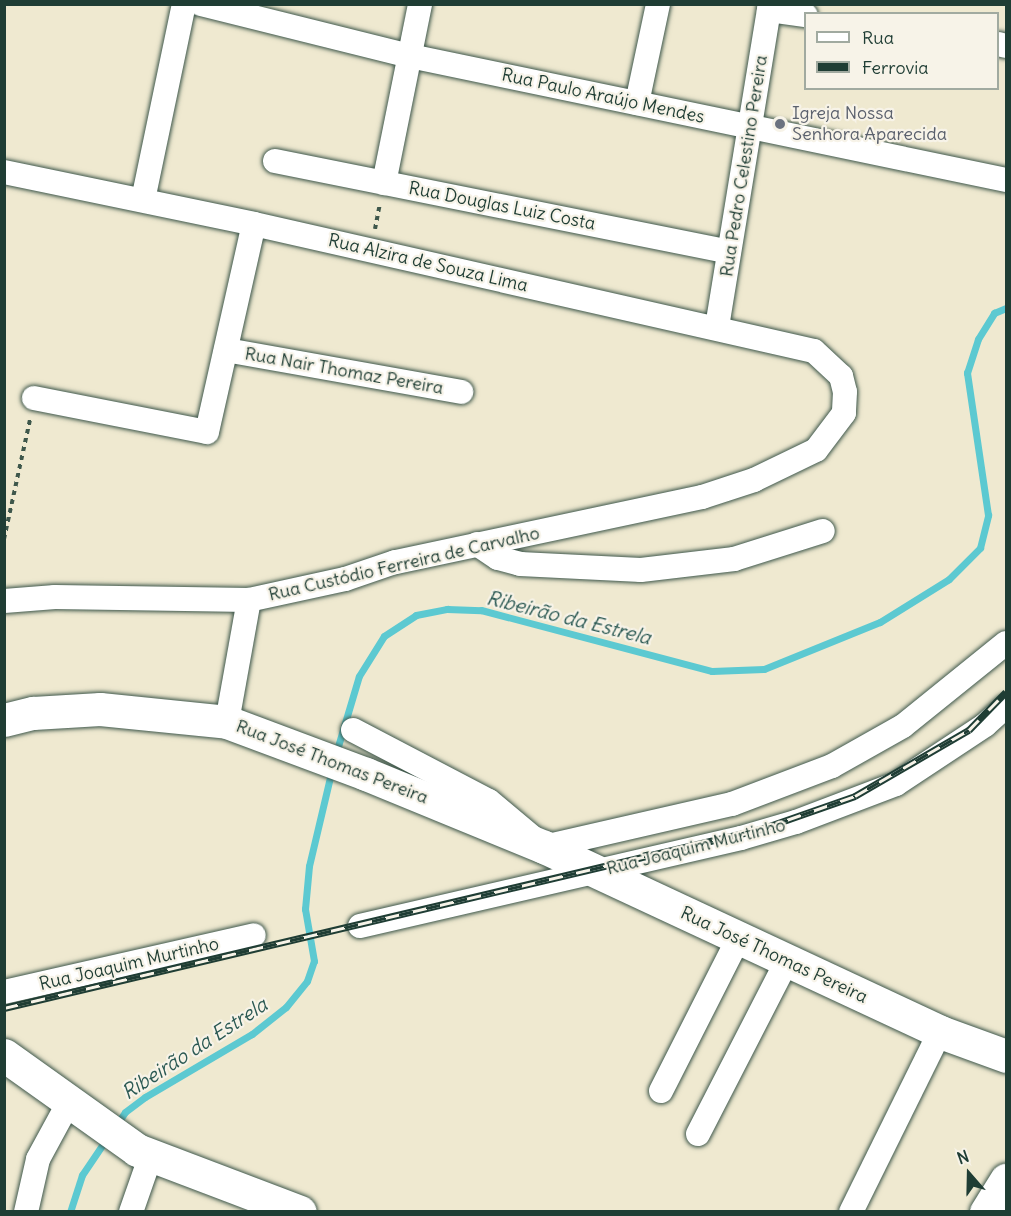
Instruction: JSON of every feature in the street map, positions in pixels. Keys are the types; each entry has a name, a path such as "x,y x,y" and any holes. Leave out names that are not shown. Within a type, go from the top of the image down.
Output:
{"street":[{"path":"143,200 184,4"},
{"name":"Rua Paulo Araújo Mendes","path":"201,4 271,13 410,56 1006,180"},
{"path":"384,183 420,4"},
{"path":"637,104 658,4"},
{"path":"769,7 804,15"},
{"name":"Rua Pedro Celestino Pereira","path":"717,327 769,7"},
{"name":"Rua Douglas Luiz Costa","path":"275,161 729,252"},
{"name":"Rua Alzira de Souza Lima","path":"4,172 254,224 717,327 814,351 841,376"},
{"path":"34,398 207,432 254,224"},
{"name":"Rua Nair Thomaz Pereira","path":"226,350 461,392"},
{"name":"Rua Custódio Ferreira de Carvalho","path":"4,601 55,597 249,600 477,544 702,497 795,462 816,450 843,413 845,392 841,376"},
{"path":"477,544 498,558 520,564 641,570 734,560 823,531"},
{"path":"228,722 249,600"},
{"name":"Rua Joaquim Murtinho","path":"544,847 732,804 832,766 903,726 1006,643"},
{"name":"Rua Joaquim Murtinho","path":"360,926 741,838 863,798 940,757 1006,706"},
{"name":"Rua José Thomas Pereira","path":"4,720 33,713 100,709 228,722 366,774 544,847 940,1032 1006,1056"},
{"name":"Rua José Thomas Pereira","path":"353,730 489,801 544,847"},
{"name":"Rua Joaquim Murtinho","path":"4,992 254,935"},
{"path":"661,1091 738,939"},
{"path":"698,1134 787,961"},
{"path":"851,1212 940,1032"},
{"path":"4,1055 144,1153 300,1212"},
{"path":"26,1212 38,1160 82,1108"},
{"path":"131,1212 144,1153"},
{"path":"986,1212 1006,1180"}],"path":[{"path":"370,251 384,183"},
{"path":"4,539 34,398"}],"waterway":[{"name":"Ribeirão da Estrela","path":"336,753 359,676 384,636 416,615 447,609 481,610 712,671 764,669 880,622 949,579 980,548 988,515 967,373 978,339 994,313 1006,308"},
{"name":"Ribeirão da Estrela","path":"117,1124 125,1112 145,1097 252,1034 286,1007 307,981 314,961 305,909 309,866 332,769"},
{"name":"Ribeirão da Estrela","path":"70,1212 82,1175 107,1138"}],"railway":[{"path":"4,1008 761,829 855,796 969,730 1006,692"}],"place":[{"name":"Igreja Nossa Senhora Aparecida","path":"780,124"}]}
